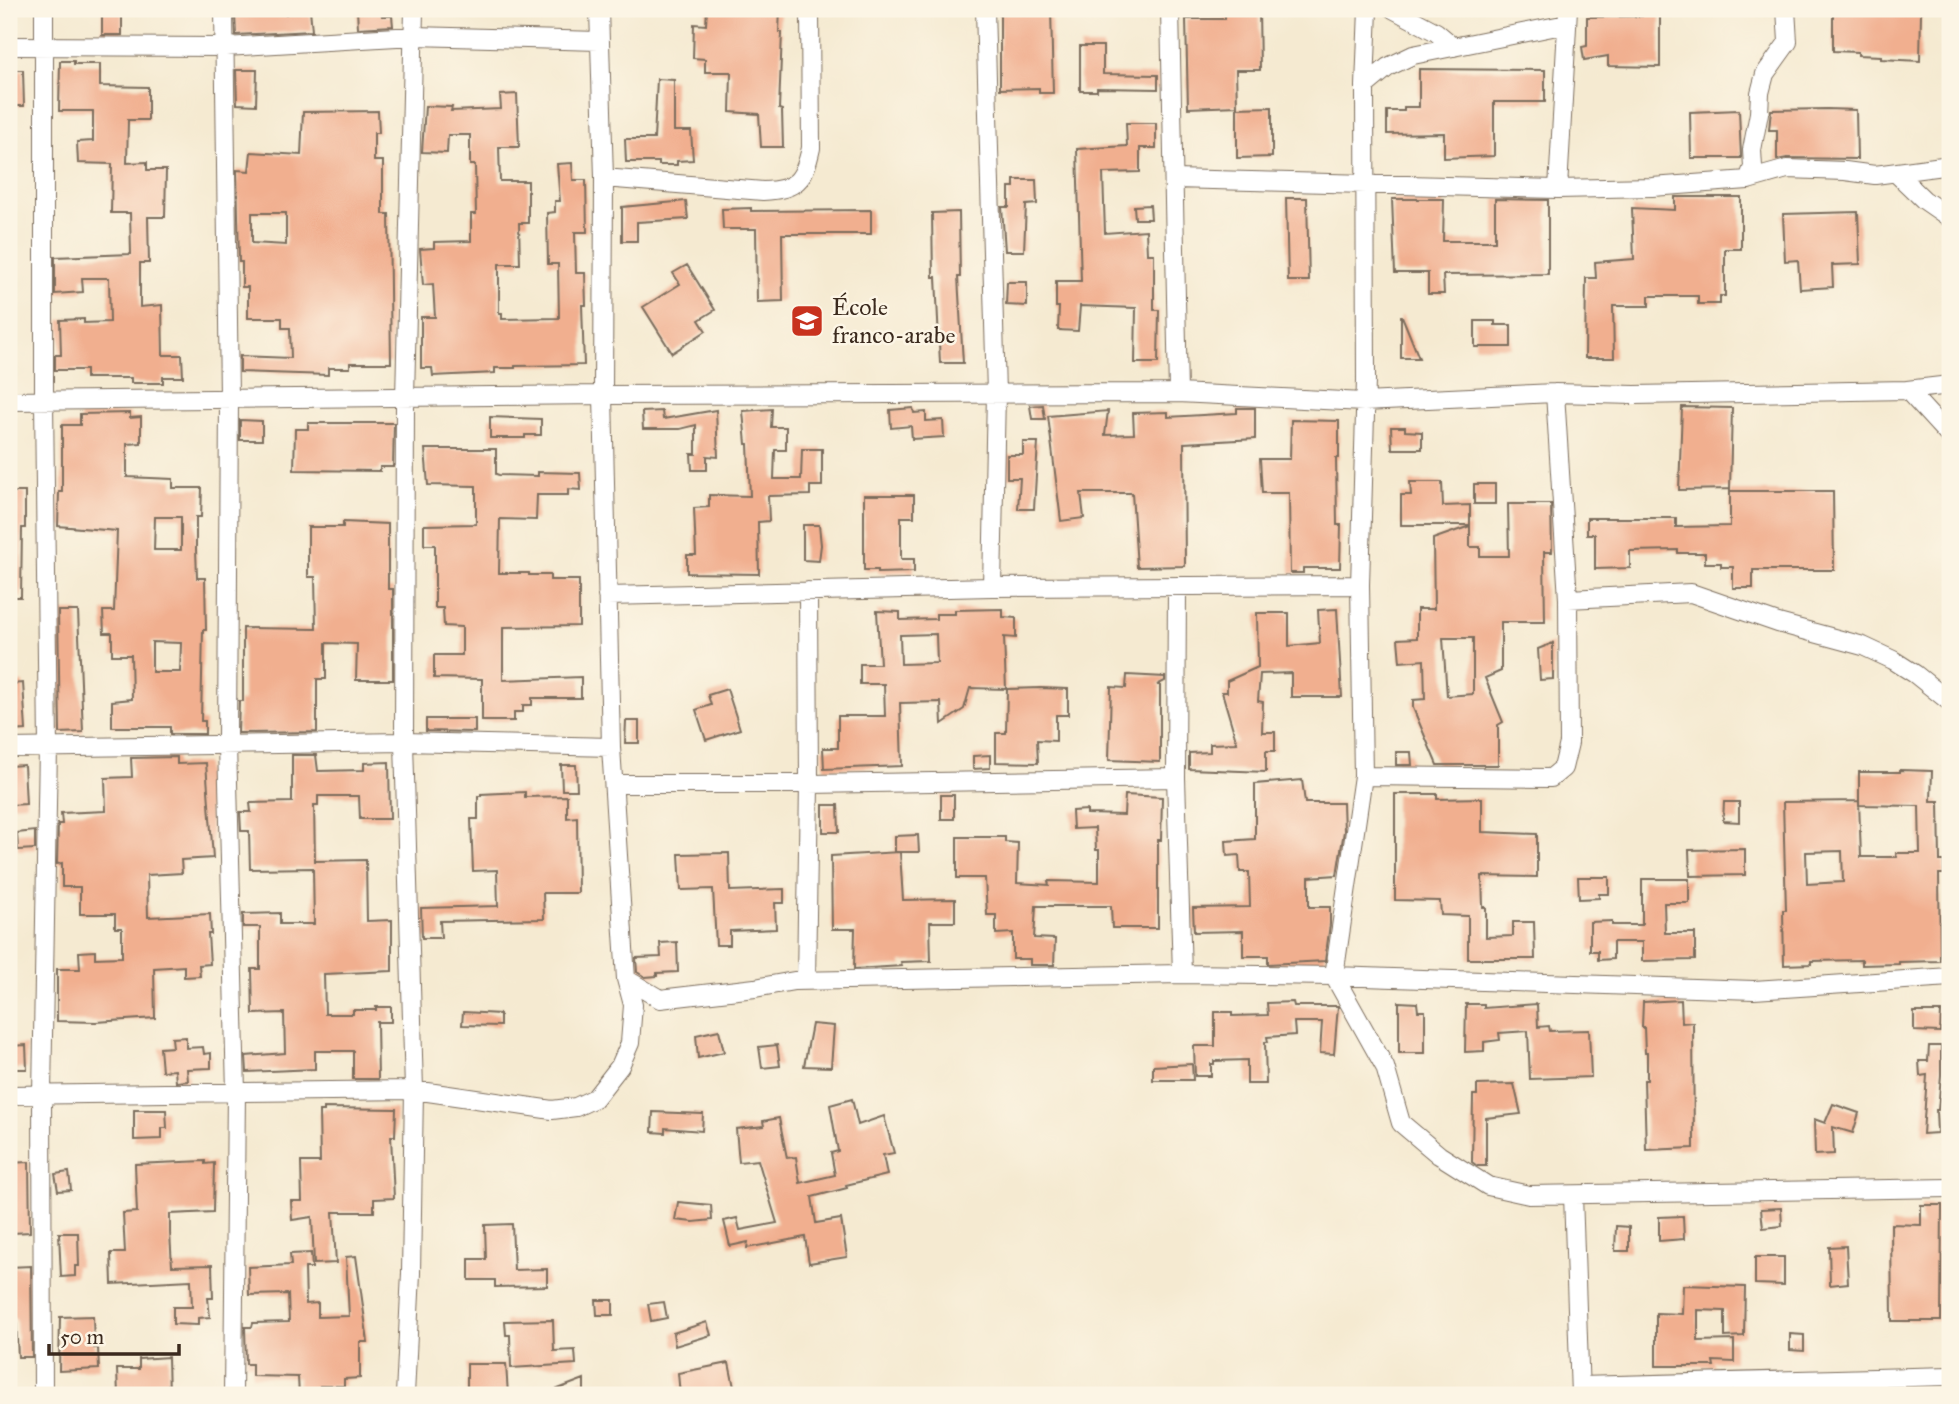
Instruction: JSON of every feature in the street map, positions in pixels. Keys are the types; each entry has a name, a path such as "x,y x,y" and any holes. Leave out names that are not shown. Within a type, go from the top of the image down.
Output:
{"street":[{"path":"43,1395 42,1094 48,747 44,401 44,9"},
{"path":"224,9 229,398 227,744 236,1092 233,1395"},
{"path":"405,1395 411,1273 414,1090 404,742 405,398 414,9"},
{"path":"9,1095 414,1090 552,1110 576,1107 595,1098 620,1066 630,1043 633,1005 626,979 611,747 603,395 604,178 599,9"},
{"path":"604,178 763,191 783,190 797,183 807,166 811,148 810,9"},
{"path":"985,9 996,393 992,587"},
{"path":"1170,9 1178,393"},
{"path":"1368,9 1360,585 1363,776 1334,975 1385,1067 1401,1123 1439,1155 1488,1186 1529,1195 1950,1188"},
{"path":"1392,9 1422,24 1454,47"},
{"path":"1748,180 1753,167 1752,150 1759,113 1759,93 1765,74 1788,42 1786,9"},
{"path":"1365,86 1388,67 1413,55 1454,47 1567,16 1558,189"},
{"path":"9,46 225,47 414,36 599,41"},
{"path":"1174,180 1558,189 1653,187 1748,180 1787,169 1875,175 1950,165"},
{"path":"1897,174 1924,200 1950,218"},
{"path":"9,401 1178,393 1364,402 1555,393 1635,395 1907,390 1950,385"},
{"path":"1907,390 1950,437"},
{"path":"1363,776 1551,778 1563,768 1569,743 1568,599 1555,393"},
{"path":"607,596 992,587 1360,585"},
{"path":"1177,586 1177,778 1182,974"},
{"path":"806,981 808,591"},
{"path":"1568,599 1691,593 1778,623 1863,646 1904,667 1950,702"},
{"path":"9,748 404,742 611,747"},
{"path":"614,784 1177,778"},
{"path":"626,979 660,999 806,981 1182,974 1334,975 1754,990 1950,977"},
{"path":"1573,1195 1580,1390 1950,1376"}],"building":[{"path":"102,9 122,9 122,35 102,35"},
{"path":"286,9 310,9 312,31 236,35 235,14 286,14"},
{"path":"357,9 381,9 382,16 392,16 393,26 358,28"},
{"path":"707,9 780,9 779,32 782,32 779,109 782,110 783,147 761,147 759,114 730,112 731,72 705,72 705,59 693,58 694,24 706,25"},
{"path":"1000,9 1051,9 1053,93 1039,93 1039,88 1000,89"},
{"path":"1225,9 1259,9 1260,70 1236,70 1237,106 1188,108 1186,19 1225,19"},
{"path":"1642,9 1660,9 1660,67 1608,66 1608,56 1584,60 1582,47 1587,46 1587,17 1642,16"},
{"path":"1833,9 1921,12 1920,61 1881,59 1881,56 1858,55 1858,52 1833,51"},
{"path":"1080,46 1103,46 1103,74 1158,75 1158,89 1097,88 1097,91 1080,91"},
{"path":"60,61 100,64 100,86 148,87 148,120 128,120 127,163 147,162 147,170 166,170 165,217 148,217 149,263 140,263 140,307 162,305 163,355 182,355 183,377 163,377 163,383 131,383 131,378 86,378 86,370 55,370 55,355 61,355 60,320 110,322 109,278 82,278 83,292 55,294 55,257 131,254 130,213 111,213 112,164 78,163 77,142 93,141 93,111 59,111"},
{"path":"1419,69 1545,70 1545,102 1494,102 1494,156 1444,158 1444,133 1387,134 1387,111 1404,111 1404,107 1419,107"},
{"path":"9,70 23,70 24,106 9,106"},
{"path":"236,70 257,70 256,105 237,104"},
{"path":"657,79 674,80 674,131 691,131 693,160 677,161 677,165 626,162 625,139 654,139"},
{"path":"517,94 519,147 499,147 500,181 528,181 528,223 519,223 520,264 499,264 499,313 502,313 502,319 559,318 558,264 548,264 547,213 555,212 555,201 560,201 557,164 572,163 573,180 586,180 587,232 575,232 576,273 585,273 586,305 582,305 584,365 515,366 495,368 495,373 433,376 432,368 421,368 421,317 435,317 433,284 423,285 420,249 434,248 434,242 471,241 471,214 476,214 475,165 470,165 470,135 448,135 447,153 422,152 425,106 452,107 451,111 501,109 500,95"},
{"path":"1272,107 1272,157 1237,158 1237,108"},
{"path":"1739,110 1741,158 1691,158 1690,112"},
{"path":"1771,110 1856,110 1857,159 1777,160 1777,130 1769,130"},
{"path":"378,111 379,133 374,133 374,161 383,161 383,214 389,214 391,363 350,363 350,368 328,368 328,375 240,372 240,356 291,358 290,328 282,328 282,318 248,318 248,287 242,287 242,262 239,262 237,170 249,171 251,152 301,155 303,112","holes":["252,213 286,213 286,245 252,243"]},
{"path":"1126,123 1156,123 1156,148 1140,148 1140,172 1103,173 1105,233 1146,230 1147,254 1154,254 1154,310 1159,310 1158,363 1135,363 1136,308 1080,306 1078,331 1058,330 1056,281 1081,281 1077,149 1127,146"},
{"path":"1014,180 1036,180 1037,204 1026,205 1024,251 1005,251 1002,207 1009,207 1009,187 1014,187"},
{"path":"1675,197 1741,197 1741,249 1725,249 1725,296 1720,296 1720,304 1698,304 1698,296 1649,296 1649,306 1613,306 1614,358 1585,358 1586,278 1596,278 1595,262 1634,259 1632,208 1675,210"},
{"path":"1286,198 1307,198 1309,281 1288,281"},
{"path":"1392,199 1444,199 1443,241 1495,241 1495,199 1548,200 1548,274 1443,275 1444,294 1428,294 1428,273 1395,273"},
{"path":"686,201 688,219 637,222 637,241 622,241 622,207"},
{"path":"1150,205 1151,219 1135,219 1134,206"},
{"path":"751,208 751,211 871,210 871,234 782,234 783,301 757,302 756,229 723,229 722,209"},
{"path":"959,212 958,277 963,363 940,363 936,277 933,277 932,213"},
{"path":"1858,212 1860,264 1832,265 1833,287 1800,289 1798,260 1785,261 1783,214"},
{"path":"687,265 715,310 699,320 706,331 672,353 643,307 680,284 673,273"},
{"path":"1007,282 1027,282 1027,306 1006,305"},
{"path":"1402,316 1419,358 1401,358"},
{"path":"1475,321 1495,321 1495,325 1511,325 1511,347 1475,347"},
{"path":"1043,405 1045,419 1032,419 1030,406"},
{"path":"1682,407 1732,408 1730,489 1679,490"},
{"path":"913,408 914,413 926,412 926,421 943,420 944,437 912,439 911,426 891,428 890,410"},
{"path":"1237,408 1255,408 1255,439 1184,443 1185,566 1137,567 1132,493 1081,493 1084,518 1061,521 1048,416 1108,411 1105,435 1134,434 1133,413 1168,412 1168,417 1237,413"},
{"path":"772,409 771,427 786,427 786,450 775,450 774,479 801,479 802,449 822,449 822,486 810,486 810,495 768,496 769,521 758,522 759,574 687,573 687,555 696,555 694,508 709,507 709,495 750,496 748,444 743,411"},
{"path":"716,410 718,457 707,456 707,470 692,470 691,454 696,454 696,425 680,429 643,429 642,412 662,411 663,419"},
{"path":"130,413 130,418 141,417 141,443 127,444 127,477 173,479 173,488 202,488 201,517 196,517 196,549 197,578 205,578 206,630 203,630 201,721 205,721 205,734 170,734 170,727 112,727 112,701 132,699 131,655 112,655 112,633 104,633 103,611 114,611 117,531 58,526 59,492 62,492 62,425 80,425 80,414","holes":["155,517 181,517 181,550 154,550","152,642 181,643 180,672 152,672"]},
{"path":"490,417 541,419 541,435 490,438"},
{"path":"240,420 262,421 262,440 240,440"},
{"path":"1291,420 1339,421 1339,458 1336,458 1337,525 1341,525 1340,568 1303,568 1303,573 1290,573 1289,493 1262,493 1260,459 1290,459"},
{"path":"308,423 394,423 393,467 380,467 380,471 294,470 295,429 308,429"},
{"path":"1391,427 1405,427 1405,431 1422,432 1422,449 1392,449"},
{"path":"1023,442 1038,442 1034,509 1018,509 1020,478 1007,478 1007,455 1023,455"},
{"path":"425,449 496,449 496,474 499,475 580,473 581,490 568,489 568,495 537,495 536,520 500,519 499,573 529,573 550,575 550,580 579,580 579,626 503,627 503,680 581,677 581,698 532,698 532,705 523,705 523,712 514,712 514,721 482,721 482,679 434,678 434,655 462,655 462,627 444,626 443,608 435,608 435,545 424,545 424,525 476,524 476,486 428,485"},
{"path":"1410,482 1442,482 1443,506 1470,505 1470,525 1401,525 1401,495 1411,495"},
{"path":"1474,484 1495,484 1495,504 1474,504"},
{"path":"1730,491 1833,491 1834,570 1753,570 1753,588 1733,588 1733,567 1721,567 1721,563 1705,563 1705,553 1678,553 1678,550 1630,551 1630,568 1595,569 1595,534 1587,534 1587,518 1676,518 1676,527 1730,526"},
{"path":"9,492 25,492 21,597 9,597"},
{"path":"864,495 914,495 914,517 901,517 901,559 914,559 914,572 878,573 878,570 864,570"},
{"path":"1508,504 1551,504 1552,552 1544,552 1545,622 1501,622 1501,671 1485,678 1503,722 1498,725 1498,765 1437,765 1413,708 1413,700 1425,699 1424,660 1400,662 1398,639 1417,638 1417,609 1434,609 1433,539 1470,526 1470,547 1480,547 1480,556 1509,556","holes":["1443,638 1473,638 1473,694 1447,696"]},
{"path":"343,522 388,524 388,589 393,589 393,680 356,680 357,644 326,643 326,679 317,679 317,732 238,733 239,701 243,701 243,628 316,629 315,577 308,577 308,527 343,527"},
{"path":"803,525 819,525 819,561 803,560"},
{"path":"1003,609 1003,617 1016,618 1016,638 1004,637 1006,689 970,688 964,709 942,724 941,702 900,703 902,766 824,769 823,748 838,748 838,716 885,716 884,684 860,684 860,664 880,664 877,611 900,612 900,620 936,619 936,614 955,614 955,610","holes":["936,634 937,663 901,664 900,635"]},
{"path":"1337,609 1342,697 1291,697 1291,673 1260,674 1258,701 1263,702 1262,732 1275,732 1275,751 1266,751 1266,772 1189,769 1189,753 1210,752 1210,744 1237,743 1222,692 1227,692 1227,681 1258,667 1257,613 1289,613 1289,646 1320,643 1318,610"},
{"path":"58,611 78,611 83,732 60,733"},
{"path":"1553,643 1553,679 1540,680 1538,649"},
{"path":"1127,675 1165,677 1165,681 1157,685 1160,685 1160,762 1109,760 1111,687 1126,688"},
{"path":"23,683 26,730 9,731 9,684"},
{"path":"727,689 740,729 706,740 696,710 711,705 708,695"},
{"path":"1007,689 1068,689 1068,715 1056,715 1056,741 1037,740 1038,763 996,762 996,733 1006,733"},
{"path":"426,719 475,719 475,732 426,731"},
{"path":"626,721 639,721 639,743 625,743"},
{"path":"1396,752 1411,752 1412,765 1396,765"},
{"path":"292,755 316,755 318,771 364,770 364,763 389,762 390,819 360,819 359,796 318,796 318,805 314,805 315,861 366,860 367,921 392,920 392,971 324,974 325,1014 353,1014 353,1010 391,1007 391,1022 377,1022 378,1079 353,1079 353,1051 315,1051 315,1069 247,1072 246,1056 285,1053 284,1013 253,1014 252,969 260,969 260,927 243,927 243,914 280,913 280,924 314,924 313,868 250,869 249,831 241,831 240,812 251,812 250,803 292,802"},
{"path":"990,755 990,768 973,769 973,756"},
{"path":"177,757 177,764 206,763 213,858 181,860 182,873 147,875 148,917 210,914 210,964 199,965 200,976 184,977 184,966 154,968 155,1018 96,1022 57,1021 57,969 80,969 79,952 95,951 95,958 122,957 122,928 115,928 115,914 80,914 80,887 62,887 62,863 57,864 58,824 62,824 61,813 106,811 105,778 132,777 131,758"},
{"path":"24,765 26,804 10,805 9,766"},
{"path":"561,765 576,765 577,790 562,790"},
{"path":"1932,771 1931,801 1939,801 1940,861 1944,861 1944,874 1939,874 1940,961 1862,965 1862,960 1811,961 1811,964 1784,965 1783,910 1786,910 1783,802 1859,801 1859,772","holes":["1859,805 1919,806 1920,853 1896,853 1897,857 1861,857","1842,851 1843,882 1807,884 1806,852"]},
{"path":"1302,780 1305,803 1343,803 1344,831 1337,875 1309,877 1309,907 1330,907 1325,961 1268,964 1268,956 1243,956 1243,931 1194,932 1193,908 1250,907 1249,872 1240,872 1239,855 1227,856 1226,841 1255,839 1255,784"},
{"path":"525,792 525,797 567,796 567,818 577,817 578,893 543,893 544,919 440,921 441,938 422,938 421,908 498,906 497,870 473,871 471,819 478,819 478,796 481,794"},
{"path":"1395,794 1437,794 1437,799 1482,798 1482,832 1537,834 1537,877 1482,876 1486,937 1513,936 1513,922 1534,922 1535,959 1468,959 1468,916 1441,915 1440,901 1395,900"},
{"path":"941,795 954,795 954,819 941,819"},
{"path":"1125,795 1162,797 1161,840 1158,840 1158,928 1112,928 1111,906 1036,906 1034,938 1055,939 1054,965 1030,965 1030,959 1013,959 1013,933 996,934 996,915 987,915 985,878 957,878 957,837 1005,837 1005,842 1018,843 1017,883 1049,885 1048,881 1099,882 1099,850 1096,850 1095,828 1073,829 1072,811 1087,810 1087,814 1124,815"},
{"path":"1724,802 1739,802 1739,822 1723,821"},
{"path":"823,805 838,805 839,832 823,832"},
{"path":"35,831 35,849 18,850 17,833"},
{"path":"918,835 919,852 895,852 895,836"},
{"path":"1745,849 1745,875 1690,876 1689,850"},
{"path":"900,852 903,900 955,899 955,922 930,922 931,961 901,962 902,966 854,969 855,929 832,929 831,856"},
{"path":"729,853 730,891 784,889 784,903 775,903 776,929 730,931 730,945 716,945 713,889 681,890 679,854"},
{"path":"1578,877 1609,877 1609,894 1599,894 1599,898 1579,899"},
{"path":"1642,879 1689,879 1689,903 1664,903 1665,933 1695,933 1695,960 1642,961 1642,942 1613,942 1613,959 1598,960 1598,951 1590,951 1590,922 1612,921 1612,925 1642,925"},
{"path":"677,942 678,972 657,973 657,976 645,977 637,972 636,958 661,957 660,943"},
{"path":"1681,1000 1682,1023 1693,1022 1694,1148 1646,1150 1644,1080 1647,1080 1647,1053 1642,1027 1643,1002"},
{"path":"1293,1002 1294,1006 1338,1006 1334,1054 1320,1053 1322,1022 1294,1022 1295,1035 1267,1037 1266,1084 1247,1084 1247,1060 1214,1061 1214,1064 1211,1064 1211,1076 1195,1076 1194,1046 1215,1046 1215,1012 1232,1012 1232,1016 1268,1015 1267,1003"},
{"path":"1399,1002 1417,1003 1418,1011 1425,1011 1425,1053 1399,1053"},
{"path":"1466,1004 1484,1004 1484,1008 1537,1004 1538,1027 1549,1026 1550,1031 1589,1030 1591,1077 1530,1079 1528,1031 1499,1033 1500,1040 1484,1042 1484,1051 1465,1052"},
{"path":"463,1012 500,1014 500,1026 462,1025"},
{"path":"1914,1012 1941,1012 1940,1032 1914,1031"},
{"path":"812,1024 834,1026 831,1067 804,1066"},
{"path":"719,1030 724,1052 698,1058 696,1035"},
{"path":"186,1037 186,1048 203,1047 204,1054 211,1053 211,1068 187,1069 188,1081 176,1082 175,1070 162,1071 160,1048 173,1047 172,1038"},
{"path":"26,1045 27,1069 9,1069 9,1046"},
{"path":"777,1045 780,1066 762,1068 759,1047"},
{"path":"1929,1046 1941,1046 1941,1075 1936,1110 1937,1133 1923,1134 1927,1075 1920,1076 1919,1061 1928,1061"},
{"path":"1192,1064 1193,1080 1153,1080 1153,1066"},
{"path":"1514,1084 1521,1114 1486,1118 1486,1166 1477,1166 1472,1162 1473,1095 1477,1095 1477,1085"},
{"path":"852,1099 858,1125 884,1116 894,1153 883,1155 887,1175 812,1197 816,1223 841,1219 847,1257 809,1263 805,1237 747,1248 748,1242 730,1246 724,1221 737,1218 740,1230 777,1223 758,1160 739,1162 736,1129 764,1126 763,1121 779,1118 787,1158 796,1157 800,1183 835,1175 831,1153 838,1151 830,1105"},
{"path":"1833,1104 1859,1113 1853,1133 1833,1127 1834,1154 1815,1155 1814,1119 1825,1123"},
{"path":"324,1108 396,1109 395,1136 391,1136 394,1198 374,1199 374,1212 333,1212 336,1263 314,1264 312,1217 292,1220 291,1201 302,1201 301,1162 320,1162 319,1111 324,1111"},
{"path":"134,1110 166,1110 167,1128 162,1128 162,1139 134,1140"},
{"path":"653,1112 703,1114 702,1131 665,1128 665,1133 652,1132"},
{"path":"205,1161 205,1164 214,1163 213,1212 170,1214 170,1233 172,1266 212,1265 213,1298 208,1298 210,1317 198,1318 198,1325 173,1324 173,1307 192,1307 191,1280 112,1284 111,1253 125,1253 123,1213 137,1212 135,1164"},
{"path":"29,1162 30,1232 12,1233 9,1163"},
{"path":"69,1172 71,1190 58,1191 55,1174"},
{"path":"678,1202 711,1205 712,1220 675,1220"},
{"path":"1921,1205 1942,1205 1941,1321 1892,1321 1891,1224 1921,1225"},
{"path":"1781,1208 1782,1226 1763,1228 1761,1209"},
{"path":"1683,1216 1684,1239 1659,1241 1659,1217"},
{"path":"512,1224 514,1270 547,1269 547,1286 495,1287 495,1280 469,1280 469,1259 486,1259 485,1225"},
{"path":"1616,1226 1629,1227 1629,1251 1615,1251"},
{"path":"59,1233 78,1233 79,1266 75,1266 75,1276 61,1277"},
{"path":"1846,1246 1848,1283 1830,1285 1829,1247"},
{"path":"311,1253 312,1268 305,1268 306,1304 318,1303 318,1317 349,1316 346,1257 356,1256 368,1342 360,1342 360,1378 344,1379 344,1386 320,1386 321,1395 299,1395 298,1377 252,1376 252,1364 246,1364 245,1327 252,1327 253,1323 289,1322 288,1294 249,1295 248,1267 291,1265 290,1254"},
{"path":"1755,1257 1784,1257 1784,1285 1755,1284"},
{"path":"31,1266 32,1357 18,1357 16,1318 9,1318 9,1267"},
{"path":"1683,1285 1745,1287 1744,1336 1725,1337 1725,1311 1698,1310 1698,1341 1734,1340 1734,1362 1713,1361 1714,1366 1656,1366 1656,1313 1682,1314"},
{"path":"596,1300 613,1300 613,1315 597,1315"},
{"path":"664,1302 667,1318 651,1321 648,1304"},
{"path":"93,1316 94,1348 98,1348 99,1369 59,1371 60,1317"},
{"path":"553,1320 554,1351 575,1350 576,1364 511,1368 510,1335 506,1335 505,1321"},
{"path":"707,1322 711,1335 675,1346 673,1333"},
{"path":"1790,1334 1804,1335 1804,1351 1790,1350"},
{"path":"168,1357 169,1395 118,1395 117,1369 139,1369 139,1359"},
{"path":"729,1363 734,1387 712,1395 680,1395 678,1373"},
{"path":"467,1364 506,1364 508,1395 467,1395"},
{"path":"584,1379 584,1395 545,1394"}],"place":[{"name":"École franco-arabe","path":"807,321"}]}
